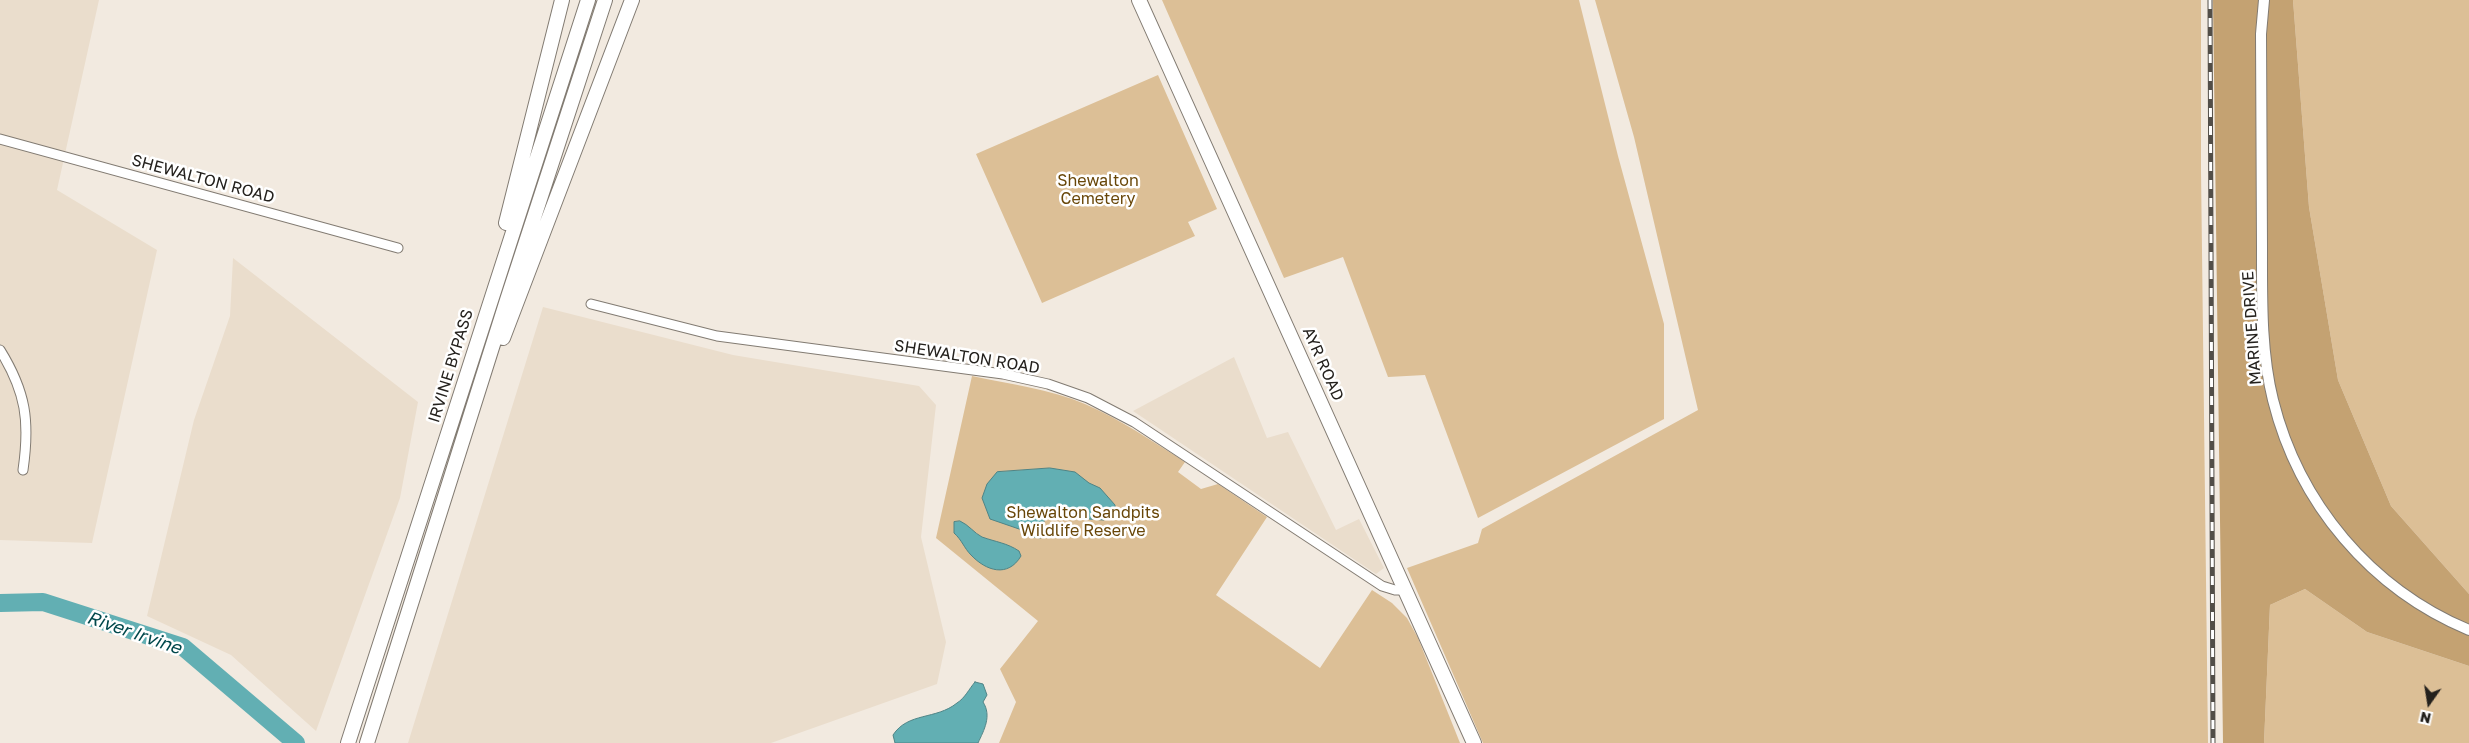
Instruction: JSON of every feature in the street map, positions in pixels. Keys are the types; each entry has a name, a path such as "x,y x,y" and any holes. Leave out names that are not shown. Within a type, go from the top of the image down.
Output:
{"main road":[{"path":"475,347 562,0"},
{"name":"IRVINE BYPASS","path":"348,743 588,0"},
{"name":"IRVINE BYPASS","path":"367,743 459,450 605,0"},
{"path":"459,450 632,0"},
{"name":"AYR ROAD","path":"1139,0 1474,743"}],"street":[{"name":"MARINE DRIVE","path":"2264,0 2261,34 2262,280 2264,341 2273,400 2291,454 2318,504 2352,550 2394,588 2442,619 2469,630"},
{"name":"SHEWALTON ROAD","path":"0,139 398,248"},
{"name":"SHEWALTON ROAD","path":"591,304 717,336 1003,374 1048,384 1088,398 1134,422 1382,586 1395,590 1405,590"},
{"path":"0,350 16,375 26,414 26,449 23,470"}],"shaded area":[{"path":"0,0 99,0 57,190 157,250 92,543 0,540"},
{"path":"2213,0 2293,0 2309,207 2338,380 2391,506 2469,594 2469,666 2367,632 2305,589 2270,605 2264,743 2223,743"},
{"path":"233,258 418,402 400,498 316,731 231,655 147,616 194,420 230,316"},
{"path":"543,307 733,355 919,386 936,405 921,537 946,642 937,684 771,743 408,743"},
{"path":"1234,357 1267,438 1288,432 1336,530 1359,519 1384,568 1376,574 1133,411"}],"green space":[{"path":"1162,0 1579,0 1618,156 1664,324 1664,419 1478,518 1425,375 1388,377 1343,257 1284,278"},
{"path":"1595,0 2201,0 2201,170 2208,743 1483,743 1407,568 1478,543 1482,529 1698,410 1634,137"},
{"path":"2293,0 2469,0 2469,594 2391,506 2338,380 2309,207"},
{"name":"Shewalton Cemetery","path":"1158,75 1217,209 1188,222 1195,236 1042,303 976,154"},
{"name":"Shewalton Sandpits Wildlife Reserve","path":"972,376 1058,394 1111,416 1185,462 1178,472 1201,489 1218,484 1267,517 1216,595 1320,668 1372,590 1392,603 1407,618 1418,638 1460,743 999,743 1016,702 1000,669 1038,621 936,538"},
{"path":"2305,589 2367,632 2469,666 2469,743 2264,743 2270,605"}],"water":[{"path":"1050,468 1075,472 1089,483 1100,488 1115,505 1115,511 1104,520 1075,518 1057,507 1046,510 1041,538 1032,537 1022,530 990,519 982,498 987,484 997,472"},
{"path":"960,521 982,537 1015,548 1021,556 1016,563 1003,570 983,565 971,555 954,533 954,522"},
{"path":"975,682 983,684 987,695 983,702 986,707 987,718 978,743 895,743 893,735 899,728 914,719 949,708 962,699"}],"waterway":[{"name":"River Irvine","path":"0,603 43,602 183,647 296,743"}],"railway":[{"path":"2210,0 2213,743"}]}
